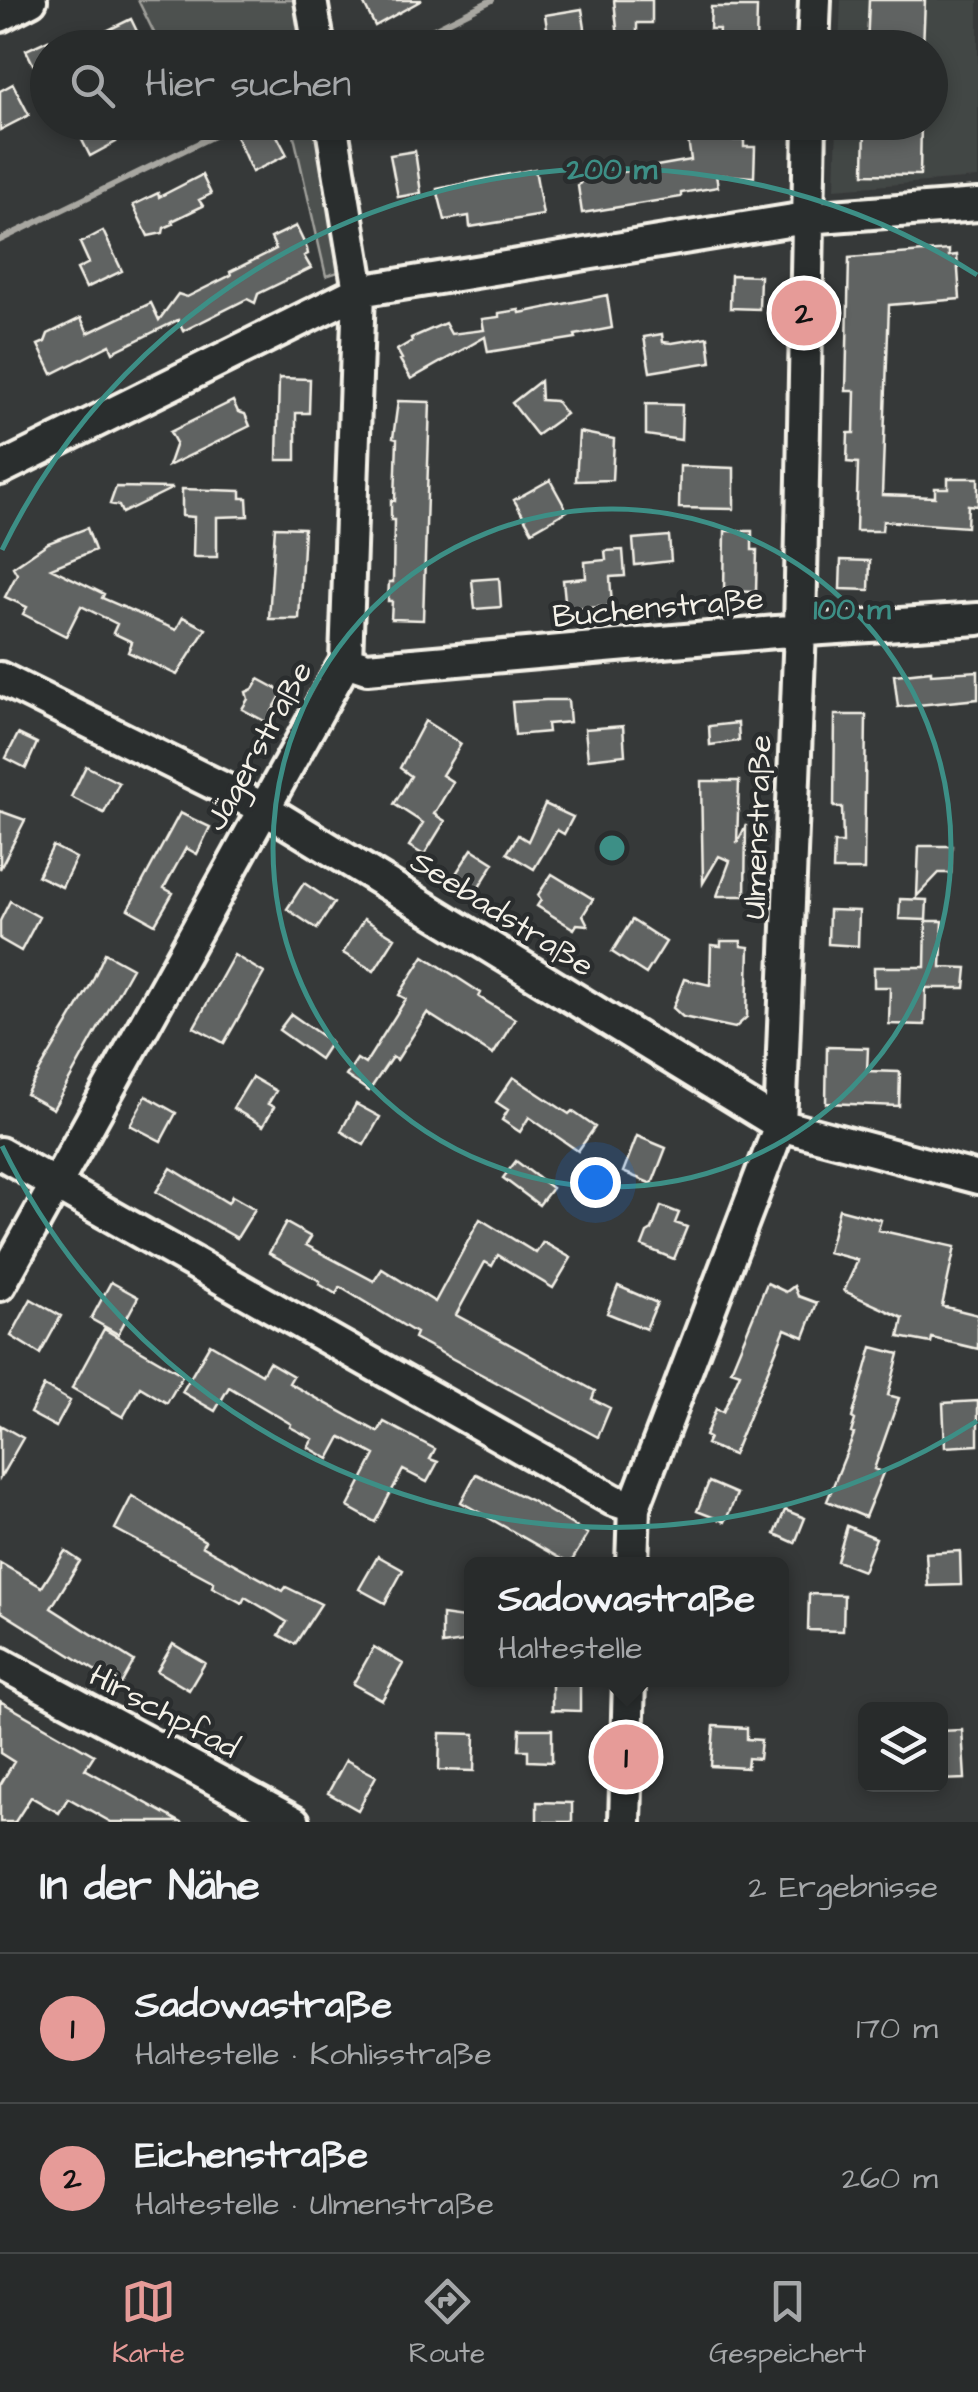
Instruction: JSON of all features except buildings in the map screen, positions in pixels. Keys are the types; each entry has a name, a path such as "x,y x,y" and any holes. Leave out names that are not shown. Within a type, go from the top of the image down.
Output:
{"street":[{"path":"0,16 31,0"},
{"path":"312,0 316,30"},
{"path":"813,30 814,0"},
{"name":"Jägerstraße","path":"0,1285 346,660 358,291 334,140"},
{"name":"Ulmenstraße","path":"632,1557 634,1508 780,1125 800,630 809,140"},
{"path":"0,469 358,291 806,218 978,205"},
{"name":"Buchenstraße","path":"346,660 367,668 800,630 978,619"},
{"name":"Seebadstraße","path":"0,678 265,809 780,1125 978,1178"},
{"path":"0,1153 613,1500 634,1508"},
{"name":"Hirschpfad","path":"0,1664 294,1822"},
{"path":"625,1822 629,1687"}],"shaded area":[{"path":"138,0 303,0 308,30 153,30"},
{"path":"841,0 978,0 978,178 835,189 836,140 948,140 948,30 840,30"},
{"path":"295,140 325,140 345,270 326,276"}],"waterway":[{"path":"432,30 492,0"},
{"path":"0,240 205,140"}],"place":[{"name":"Eichenstraße","path":"804,313"},
{"name":"Sadowastraße","path":"626,1757"}]}
